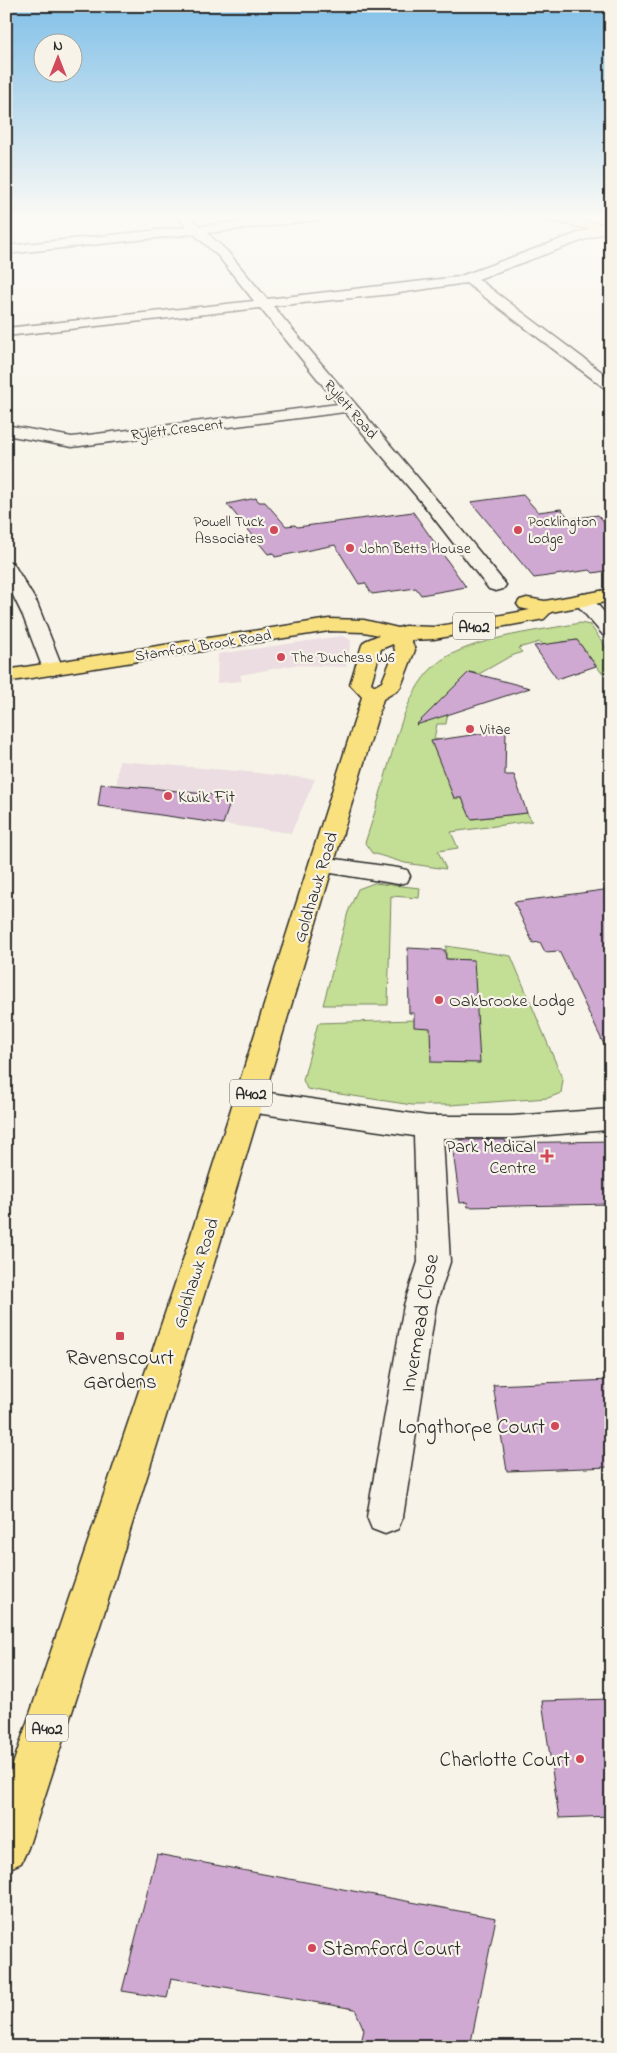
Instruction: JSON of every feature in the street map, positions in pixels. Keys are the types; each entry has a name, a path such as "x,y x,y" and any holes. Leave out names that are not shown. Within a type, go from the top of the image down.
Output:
{"main road":[{"name":"A402","path":"373,696 360,684 372,646 399,634 434,633 537,615 546,607 611,595"},
{"name":"Stamford Brook Road","path":"6,676 329,626 364,626 399,634"},
{"path":"373,696 391,686 405,650 399,634"},
{"name":"Goldhawk Road","path":"6,1848 90,1598 249,1101 373,696"}],"street":[{"path":"6,332 191,312"},
{"name":"Rylett Road","path":"270,312 429,500 496,585"},
{"path":"513,312 611,386"},
{"name":"Rylett Crescent","path":"6,430 72,442 349,407"},
{"path":"6,567 24,598 53,669"},
{"path":"583,600 611,632"},
{"path":"322,865 398,876"},
{"path":"249,1101 428,1127 512,1127 608,1119"},
{"name":"Invermead Close","path":"385,1517 420,1305 434,1262 428,1127"}],"shaded area":[{"path":"342,636 351,641 346,667 295,665 240,675 242,681 217,683 218,654"},
{"path":"119,761 315,779 291,833 114,810"}],"green space":[{"path":"580,623 590,625 611,654 611,671 601,672 577,640 544,645 540,642 518,648 522,652 479,674 469,672 456,685 455,695 446,724 437,724 434,739 444,740 448,782 454,798 462,798 471,819 527,813 532,821 451,832 458,848 438,851 446,869 405,863 372,853 365,843 401,723 415,691 424,678 448,656 463,649 512,635"},
{"path":"374,883 420,888 419,898 391,896 388,1005 323,1005 348,912 358,889"},
{"path":"446,946 511,956 563,1080 561,1093 548,1098 450,1105 412,1105 307,1089 303,1080 318,1023 414,1020 474,960 446,959"}],"building":[{"name":"Pocklington Lodge","path":"523,495 538,512 561,509 570,519 598,515 611,529 611,570 593,573 590,570 534,578 471,502"},
{"path":"256,498 259,502 265,502 286,526 295,525 297,527 413,512 466,587 421,595 416,588 372,594 365,583 359,584 335,545 275,557 273,553 268,554 227,504"},
{"path":"577,640 596,666 557,679 534,646"},
{"path":"469,672 530,688 416,725"},
{"path":"506,730 505,775 514,775 527,813 471,819 462,798 454,798 431,741"},
{"name":"Kwik Fit","path":"101,784 232,797 223,824 98,806"},
{"path":"611,889 611,1059 559,951 545,952 540,942 533,943 514,902"},
{"name":"Oakbrooke Lodge","path":"408,948 445,950 446,959 474,960 480,1063 431,1062 430,1028 414,1027 414,1013 409,1013"},
{"path":"460,1140 505,1140 506,1143 611,1141 611,1204 468,1207 467,1202 460,1203 452,1144 460,1144"},
{"name":"Longthorpe Court","path":"611,1380 611,1467 507,1471 493,1385"},
{"name":"Charlotte Court","path":"611,1699 611,1816 559,1818 542,1701"},
{"name":"Stamford Court","path":"157,1854 496,1918 470,2047 360,2047 364,2030 355,2009 171,1978 167,1998 122,1991"}],"place":[{"name":"Powell Tuck Associates","path":"274,530"},
{"name":"Pocklington Lodge","path":"518,530"},
{"name":"John Betts House","path":"350,548"},
{"name":"The Duchess W6","path":"281,657"},
{"name":"Vitae","path":"470,729"},
{"name":"Kwik Fit","path":"168,796"},
{"name":"Oakbrooke Lodge","path":"439,1000"},
{"name":"Park Medical Centre","path":"547,1156"},
{"name":"Ravenscourt Gardens","path":"120,1336"},
{"name":"Longthorpe Court","path":"555,1426"},
{"name":"Charlotte Court","path":"580,1759"},
{"name":"Stamford Court","path":"312,1948"}]}
